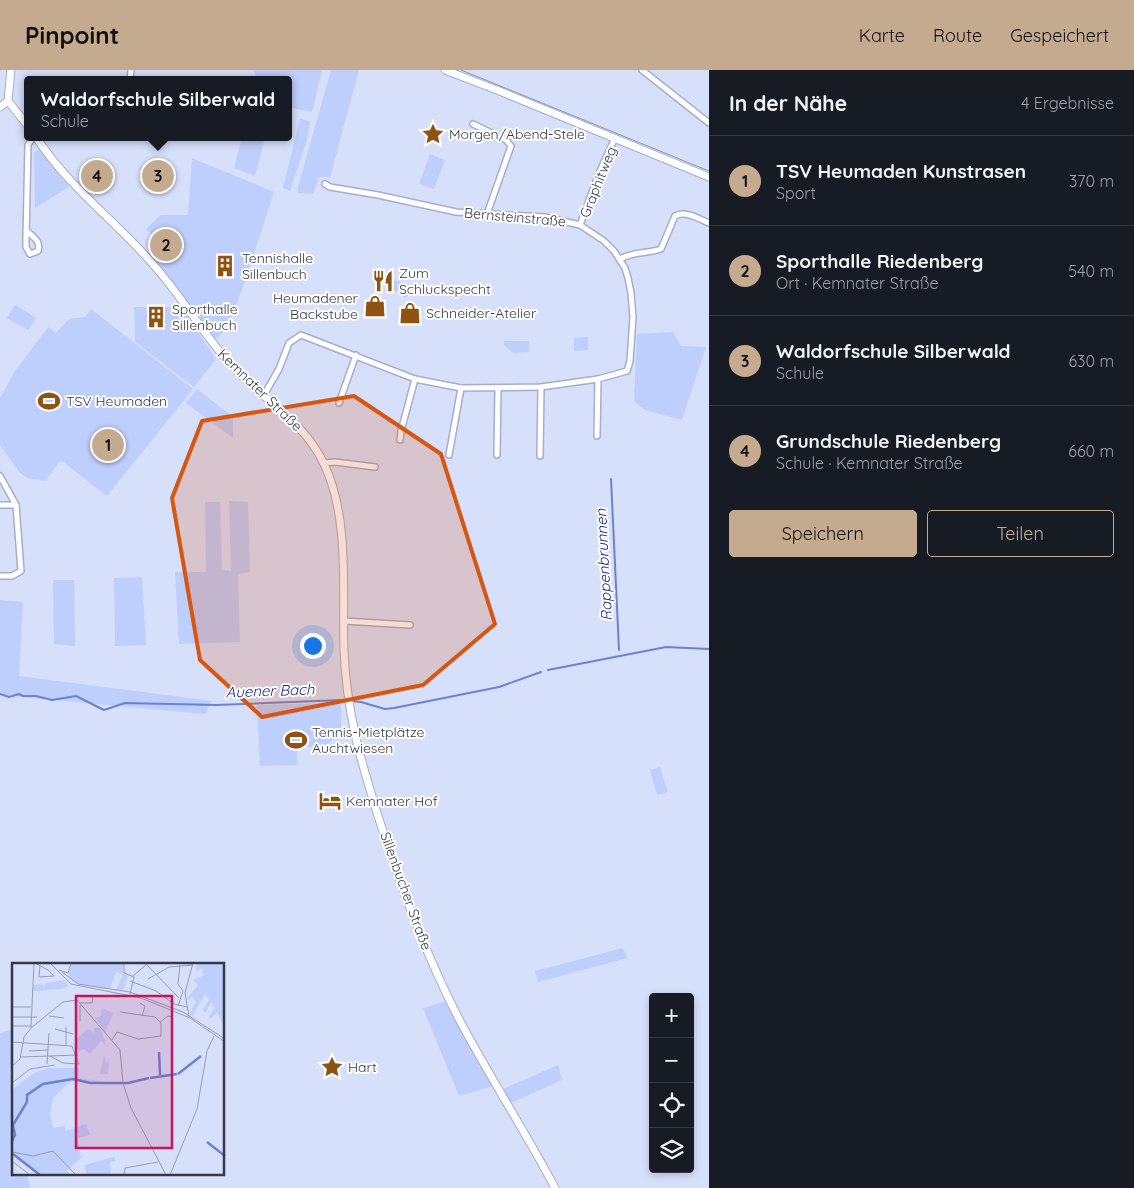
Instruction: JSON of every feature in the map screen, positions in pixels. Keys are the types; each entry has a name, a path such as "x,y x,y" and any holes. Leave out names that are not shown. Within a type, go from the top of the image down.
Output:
{"street":[{"path":"11,70 8,101 24,120"},
{"path":"445,70 709,177"},
{"path":"642,70 709,123"},
{"path":"0,107 8,101"},
{"path":"473,124 506,140 511,146 487,214"},
{"name":"Graphitweg","path":"580,225 600,171 615,138"},
{"path":"27,231 28,145 32,141"},
{"name":"Kemnater Straße","path":"38,141 69,178 152,262 222,355 241,376 309,438 324,464 334,490 343,568"},
{"name":"Bernsteinstraße","path":"264,395 279,369 289,343 302,335 415,379 461,388 541,387 598,379 627,371 630,361 633,317 632,293 628,278 620,259 604,241 580,225 546,217 456,212 402,199 330,187 325,184"},
{"path":"620,259 635,252 661,249 675,216 679,213 709,223"},
{"path":"339,403 356,356"},
{"path":"400,440 400,431 415,379"},
{"path":"598,379 598,436"},
{"path":"540,456 541,387"},
{"path":"449,455 461,388"},
{"path":"497,455 498,388"},
{"path":"324,464 334,462 375,467"},
{"path":"0,476 16,505 20,558 19,573 12,576 0,576"},
{"path":"0,505 16,505"},
{"name":"Sillenbucher Straße","path":"343,568 344,659 348,699 360,753 386,842 428,953 458,1018 555,1188"},
{"path":"344,621 410,625"}],"highlighted area":[{"path":"354,396 441,454 495,624 423,685 262,717 200,660 172,498 202,421"}],"shaded area":[{"path":"253,70 322,70 312,112 292,108 292,76 256,76"},
{"path":"331,70 359,70 330,177 319,177 313,194 298,193 298,187"},
{"path":"300,119 310,121 307,140 290,191 283,188"},
{"path":"241,141 264,141 255,176 234,168"},
{"path":"39,149 69,187 35,208 34,153"},
{"path":"430,154 445,160 434,189 419,184"},
{"path":"192,158 274,192 244,284 227,328 215,340 151,260 151,234 146,229 161,215 188,215"},
{"path":"392,280 401,282 409,292 406,298 390,288"},
{"path":"15,305 36,318 28,330 7,318"},
{"path":"134,307 181,307 216,359 194,387 135,342"},
{"path":"91,309 193,389 107,496 62,461 59,462 45,481 28,478 20,473 0,445 0,398 15,371 48,327 56,333 69,319 85,317"},
{"path":"673,332 681,346 706,347 682,420 645,410 634,401 637,334"},
{"path":"588,337 588,350 574,351 574,338"},
{"path":"504,341 529,341 529,352 513,353 504,345"},
{"path":"197,389 233,417 233,438 186,403"},
{"path":"229,501 248,502 250,572 238,574 240,642 179,644 175,572 206,572 205,502 220,502 222,570 231,571"},
{"path":"142,577 146,645 115,646 114,578"},
{"path":"53,580 74,580 75,646 54,644"},
{"path":"0,600 23,602 19,676 212,701 205,714 0,695"},
{"name":"Tennis-Mietplätze Auchtwiesen","path":"341,703 341,733 324,747 297,747 297,765 260,766 257,705"},
{"path":"660,767 668,792 657,795 650,770"},
{"path":"623,948 627,958 538,982 535,971"},
{"path":"446,1001 493,1086 459,1096 423,1008"},
{"path":"12,1030 12,1076 8,1067 12,1080 12,1176 27,1176 30,1188 0,1188 0,1033"},
{"path":"558,1065 562,1080 511,1103 503,1089"}],"waterway":[{"name":"Rappenbrunnen","path":"611,479 619,650"},
{"path":"548,670 666,647 709,649"},
{"name":"Auener Bach","path":"0,694 9,697 19,694 52,700 76,696 104,710 125,703 216,705 341,700 361,702 385,709 499,687 541,672"}],"tram line":[{"path":"461,70 709,171"}],"place":[{"name":"Morgen/Abend-Stele","path":"433,134"},
{"name":"Grundschule Riedenberg","path":"97,176"},
{"name":"Waldorfschule Silberwald","path":"158,176"},
{"name":"Sporthalle Riedenberg","path":"166,245"},
{"name":"Tennishalle Sillenbuch","path":"225,266"},
{"name":"Zum Schluckspecht","path":"383,281"},
{"name":"Heumadener Backstube","path":"375,306"},
{"name":"Schneider-Atelier","path":"410,313"},
{"name":"Sporthalle Sillenbuch","path":"156,317"},
{"name":"TSV Heumaden","path":"49,401"},
{"name":"TSV Heumaden Kunstrasen","path":"108,445"},
{"name":"Tennis-Mietplätze Auchtwiesen","path":"296,740"},
{"name":"Kemnater Hof","path":"330,801"},
{"name":"Hart","path":"332,1067"}]}
